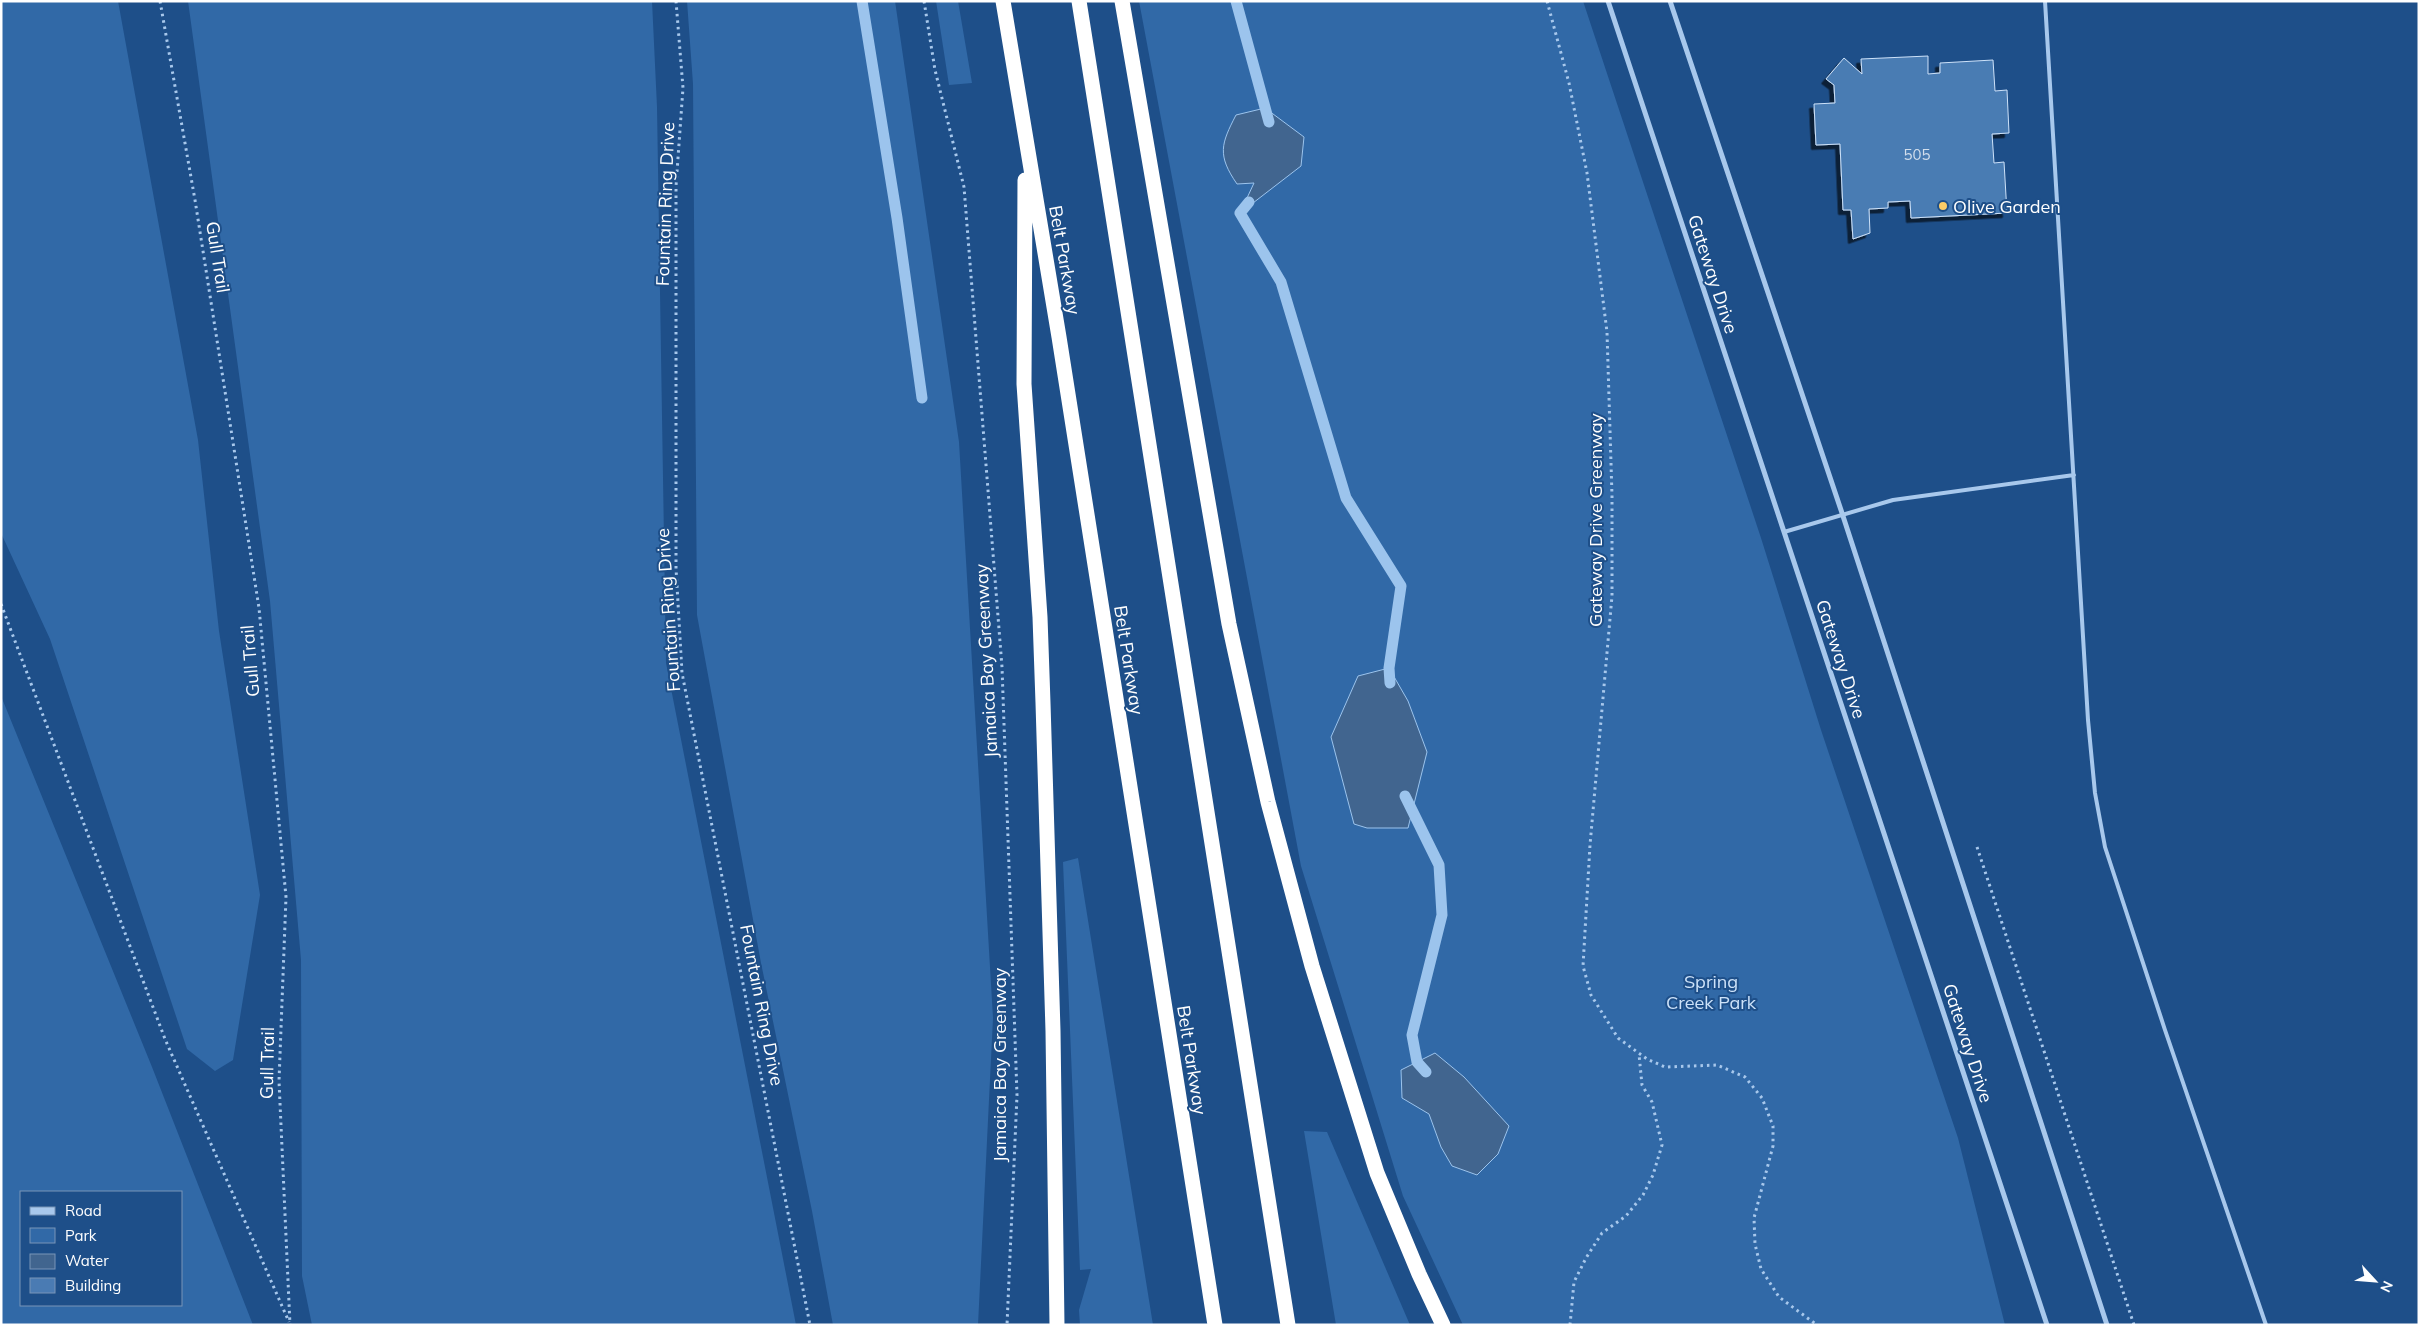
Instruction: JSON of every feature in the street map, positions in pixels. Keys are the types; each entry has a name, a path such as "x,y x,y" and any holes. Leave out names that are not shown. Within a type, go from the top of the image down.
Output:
{"highway":[{"name":"Belt Parkway","path":"1003,1 1059,337 1214,1325"},
{"path":"1079,1 1288,1325"},
{"path":"1122,1 1229,624 1268,802 1312,966 1377,1172 1408,1248 1443,1325"},
{"path":"1025,138 1024,384 1044,703 1053,1041 1057,1325"}],"street":[{"name":"Gateway Drive","path":"1608,1 2047,1325"},
{"path":"1670,1 1842,513 2107,1325"}],"lane":[{"path":"2045,1 2091,766 2102,834 2165,1030 2266,1325"},
{"path":"1784,532 1842,513 1893,500 2074,475"}],"path":[{"name":"Gull Trail","path":"160,1 196,200 259,608 286,897 279,1081 290,1325"},
{"name":"Fountain Ring Drive","path":"676,1 683,88 676,186 676,568 682,673 810,1325"},
{"name":"Jamaica Bay Greenway","path":"924,1 935,70 964,187 1002,667 1017,1095 1007,1325"},
{"name":"Gateway Drive Greenway","path":"1547,1 1569,83 1586,173 1606,322 1609,400 1612,496 1612,596 1590,845 1583,966 1591,995 1602,1016 1618,1038 1639,1054 1666,1067 1717,1064 1745,1077 1762,1098 1773,1126 1773,1146 1754,1218 1755,1244 1761,1269 1779,1297 1817,1325"},
{"name":"Gull Trail","path":"1,604 165,1039 290,1325"},
{"path":"1976,843 2134,1325"},
{"path":"1570,1325 1574,1282 1586,1258 1602,1234 1626,1216 1643,1195 1653,1176 1662,1145 1652,1102 1642,1085 1639,1054"}],"green space":[{"path":"1,1 118,1 198,440 219,631 260,895 233,1060 215,1071 187,1049 50,639 1,533"},
{"path":"188,1 652,1 657,107 666,663 796,1325 312,1325 302,1276 301,960 270,601"},
{"path":"687,1 895,1 959,442 993,1018 978,1325 833,1325 812,1211 761,963 697,615 693,84"},
{"path":"936,1 958,1 972,83 949,85"},
{"name":"Spring Creek Park","path":"1139,1 1583,1 1761,538 1821,730 1958,1138 2005,1325 1463,1325 1403,1196 1301,866"},
{"path":"1,696 152,1067 253,1325 1,1325"},
{"path":"1078,858 1153,1325 1080,1325 1079,1310 1091,1269 1080,1270 1063,862"},
{"path":"1304,1131 1327,1132 1410,1325 1336,1325"}],"water":[{"path":"1265,108 1304,137 1301,166 1240,213 1254,183 1237,184 1226,165 1223,150 1224,142 1236,115"},
{"path":"1389,668 1408,701 1427,752 1408,828 1367,828 1354,824 1331,737 1358,676"},
{"path":"1435,1053 1464,1077 1509,1126 1498,1154 1477,1175 1452,1166 1441,1147 1429,1114 1402,1098 1401,1070"}],"building":[{"path":"1928,56 1928,74 1940,73 1940,63 1993,60 1995,91 2007,90 2009,133 1992,134 1994,163 2004,162 2007,213 1911,218 1910,201 1888,202 1888,208 1869,209 1870,233 1853,239 1851,210 1843,210 1840,144 1816,145 1814,104 1835,103 1834,85 1826,79 1844,58 1862,74 1861,59"}],"waterway":[{"path":"862,1 897,218 922,398"},
{"path":"1236,1 1269,122"},
{"path":"1249,202 1240,213 1281,282 1346,498 1401,586 1389,668 1390,683"},
{"path":"1405,796 1439,865 1442,915 1412,1035 1417,1062 1426,1072"}],"place":[{"name":"Olive Garden","path":"1943,206"}]}
